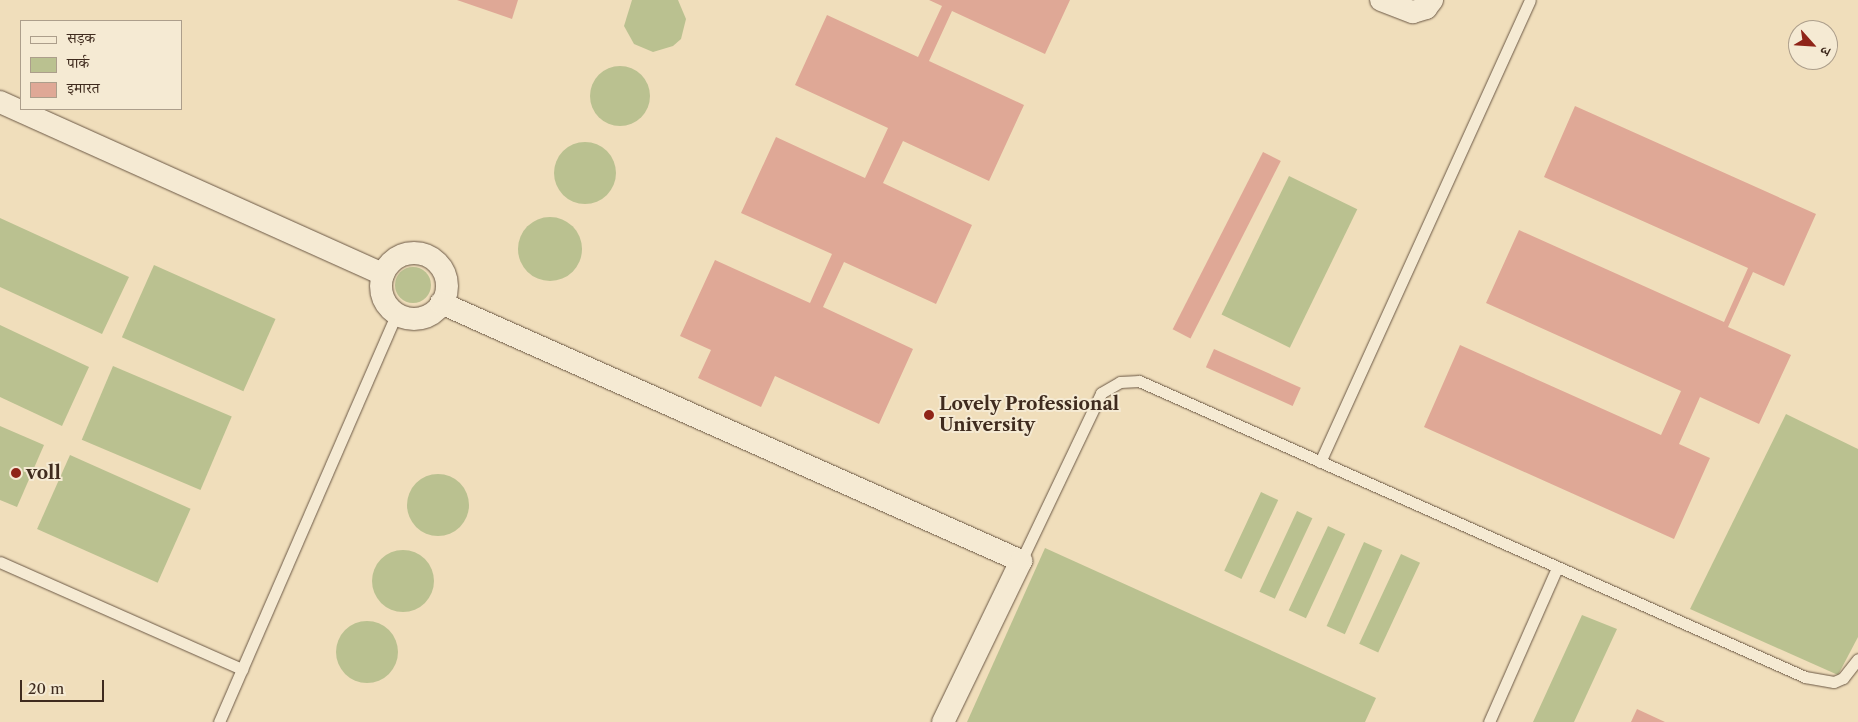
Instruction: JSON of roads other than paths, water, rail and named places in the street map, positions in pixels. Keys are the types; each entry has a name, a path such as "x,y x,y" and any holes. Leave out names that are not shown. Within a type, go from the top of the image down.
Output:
{"street":[{"path":"1381,0 1413,12 1426,8 1432,0"},
{"path":"0,102 383,274"},
{"path":"407,254 429,256 444,272 446,293 441,303 425,316 396,314 382,296 383,274 389,264 407,254"},
{"path":"441,303 1020,561 943,722"}],"lane":[{"path":"1320,462 1530,0"},
{"path":"219,722 396,314"},
{"path":"1020,561 1085,421 1101,393 1120,382 1139,382 1160,388 1556,568 1820,682 1843,678 1858,659"},
{"path":"0,562 242,669"},
{"path":"1489,722 1556,568"}],"place":[{"name":"Lovely Professional University","path":"929,415"},
{"name":"voll","path":"16,473"}]}
